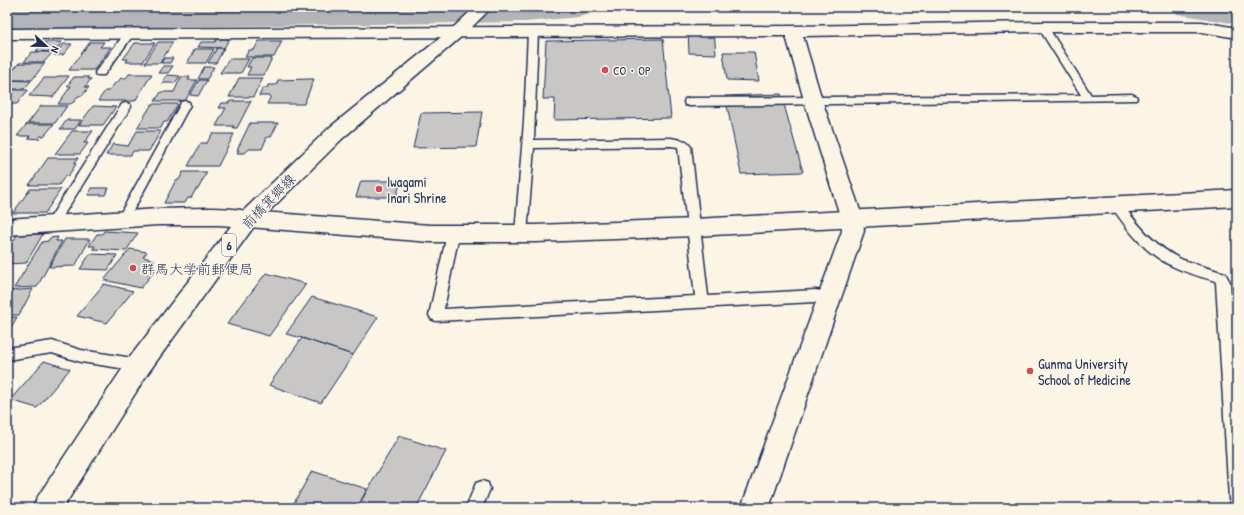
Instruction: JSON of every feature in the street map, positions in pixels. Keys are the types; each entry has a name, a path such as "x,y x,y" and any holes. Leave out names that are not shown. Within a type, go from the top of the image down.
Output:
{"street":[{"name":"6","path":"458,30 484,7"},
{"path":"7,34 458,30 533,32 793,31 1043,27 1202,27 1237,32"},
{"name":"前橋箕郷線","path":"47,508 139,365 248,219 336,133 458,30"},
{"path":"755,508 830,300 853,231 852,219 813,100 793,31"},
{"path":"7,227 180,216 218,216 293,221 383,230 453,234 521,234 695,227 1237,198"}],"lane":[{"path":"1043,27 1088,98"},
{"path":"521,234 528,144 533,32"},
{"path":"100,73 129,34"},
{"path":"689,102 1132,98"},
{"path":"123,219 185,105"},
{"path":"52,224 126,107"},
{"path":"528,144 671,142 682,144 685,147 702,301"},
{"path":"1116,204 1135,230 1164,256 1184,265 1220,277 1223,282 1237,499"},
{"path":"453,234 436,315 815,296 830,300"},
{"path":"7,354 52,347 81,356 139,365"},
{"path":"474,508 482,490"}],"building":[{"path":"688,30 714,31 716,54 689,53"},
{"path":"217,39 229,39 224,48 198,47 201,42 215,42"},
{"name":"CO・OP","path":"663,39 671,118 554,120 555,99 543,99 546,41"},
{"path":"259,41 282,41 274,57 245,57 249,50 254,50"},
{"path":"44,42 62,42 55,52 36,51"},
{"path":"90,42 104,42 100,47 111,47 94,70 69,70"},
{"path":"158,42 173,42 160,63 145,63"},
{"path":"135,43 155,43 143,62 126,62 128,59 123,59"},
{"path":"64,44 72,44 63,55 54,55"},
{"path":"217,48 224,48 216,63 208,63"},
{"path":"195,49 214,49 206,63 187,63"},
{"path":"32,52 53,52 44,62 24,62"},
{"path":"723,52 754,52 759,81 727,80"},
{"path":"164,58 173,58 170,63 161,63"},
{"path":"252,58 272,58 264,75 247,75 251,67 247,67"},
{"path":"229,59 249,59 241,73 220,73"},
{"path":"19,63 45,63 32,80 7,80"},
{"path":"163,66 173,66 168,73 158,73"},
{"path":"204,67 214,67 207,79 198,79"},
{"path":"129,74 152,74 135,101 98,101 105,91 109,91 115,83 117,83 121,78 126,78"},
{"path":"167,75 180,76 175,83 162,83"},
{"path":"58,76 69,76 53,97 29,96 44,78 56,78"},
{"path":"74,77 89,77 88,79 91,79 85,87 89,87 82,96 78,96 74,102 70,104 58,104 71,86 67,86"},
{"path":"181,77 190,77 188,80 197,80 185,101 155,101 161,92 174,92"},
{"path":"239,78 263,78 253,97 229,97"},
{"path":"314,79 304,104 267,104 271,96 259,96 263,88 267,88 268,85 276,85 278,80"},
{"path":"8,80 31,81 24,89 7,89"},
{"path":"199,80 207,80 198,96 190,95"},
{"path":"7,90 28,90 17,104 7,104"},
{"path":"781,94 803,172 741,174 725,96"},
{"path":"230,101 251,101 237,128 233,128 234,126 216,126 226,108 219,108 222,103 229,103"},
{"path":"152,104 178,104 167,122 164,122 161,128 137,128"},
{"path":"41,106 67,106 55,123 28,123"},
{"path":"93,106 116,107 103,125 79,125"},
{"path":"482,112 476,147 413,148 421,113"},
{"path":"67,120 81,120 75,129 60,129"},
{"path":"250,123 278,123 271,137 267,137 262,149 249,149 245,153 237,153 239,150 237,150"},
{"path":"27,124 54,124 44,136 40,136 39,139 28,138 30,136 17,136"},
{"path":"72,131 93,131 84,143 88,143 80,154 55,154"},
{"path":"137,131 161,131 149,151 133,151 131,155 106,155 113,144 128,146"},
{"path":"212,134 234,134 218,166 188,166 201,143 207,143"},
{"path":"48,158 78,158 68,176 65,176 59,185 29,185"},
{"path":"183,172 207,172 198,189 196,189 191,198 188,198 185,203 164,203 176,180 179,180"},
{"name":"Iwagami Inari Shrine","path":"361,181 401,181 396,197 356,197"},
{"path":"92,188 109,188 105,195 88,195"},
{"path":"30,189 61,189 45,213 13,213"},
{"path":"104,231 138,233 126,251 93,249 95,246 89,246 97,234 102,234"},
{"path":"43,234 26,263 7,264 7,252 17,235"},
{"path":"58,237 56,241 62,241 37,287 14,288 42,242 48,241 50,238"},
{"path":"65,239 90,239 75,266 49,267"},
{"name":"群馬大学前郵便局","path":"130,249 147,252 143,257 155,260 149,268 156,269 141,288 104,280"},
{"path":"90,254 117,255 108,270 80,269"},
{"path":"266,273 306,284 269,336 227,324"},
{"path":"104,284 133,291 107,323 77,316"},
{"path":"33,289 19,315 7,315 7,291"},
{"path":"312,297 378,317 353,355 286,334"},
{"path":"17,317 9,331 7,334 7,318"},
{"path":"302,338 353,355 321,403 269,385"},
{"path":"44,361 70,369 37,408 10,400"},
{"path":"399,436 446,451 416,508 357,508"},
{"path":"312,471 367,489 357,508 291,508"}],"waterway":[{"path":"7,19 526,12 578,7"},
{"path":"1189,7 1237,14"}],"place":[{"name":"CO・OP","path":"605,70"},
{"name":"Iwagami Inari Shrine","path":"379,189"},
{"name":"群馬大学前郵便局","path":"133,268"},
{"name":"Gunma University School of Medicine","path":"1030,371"}]}
